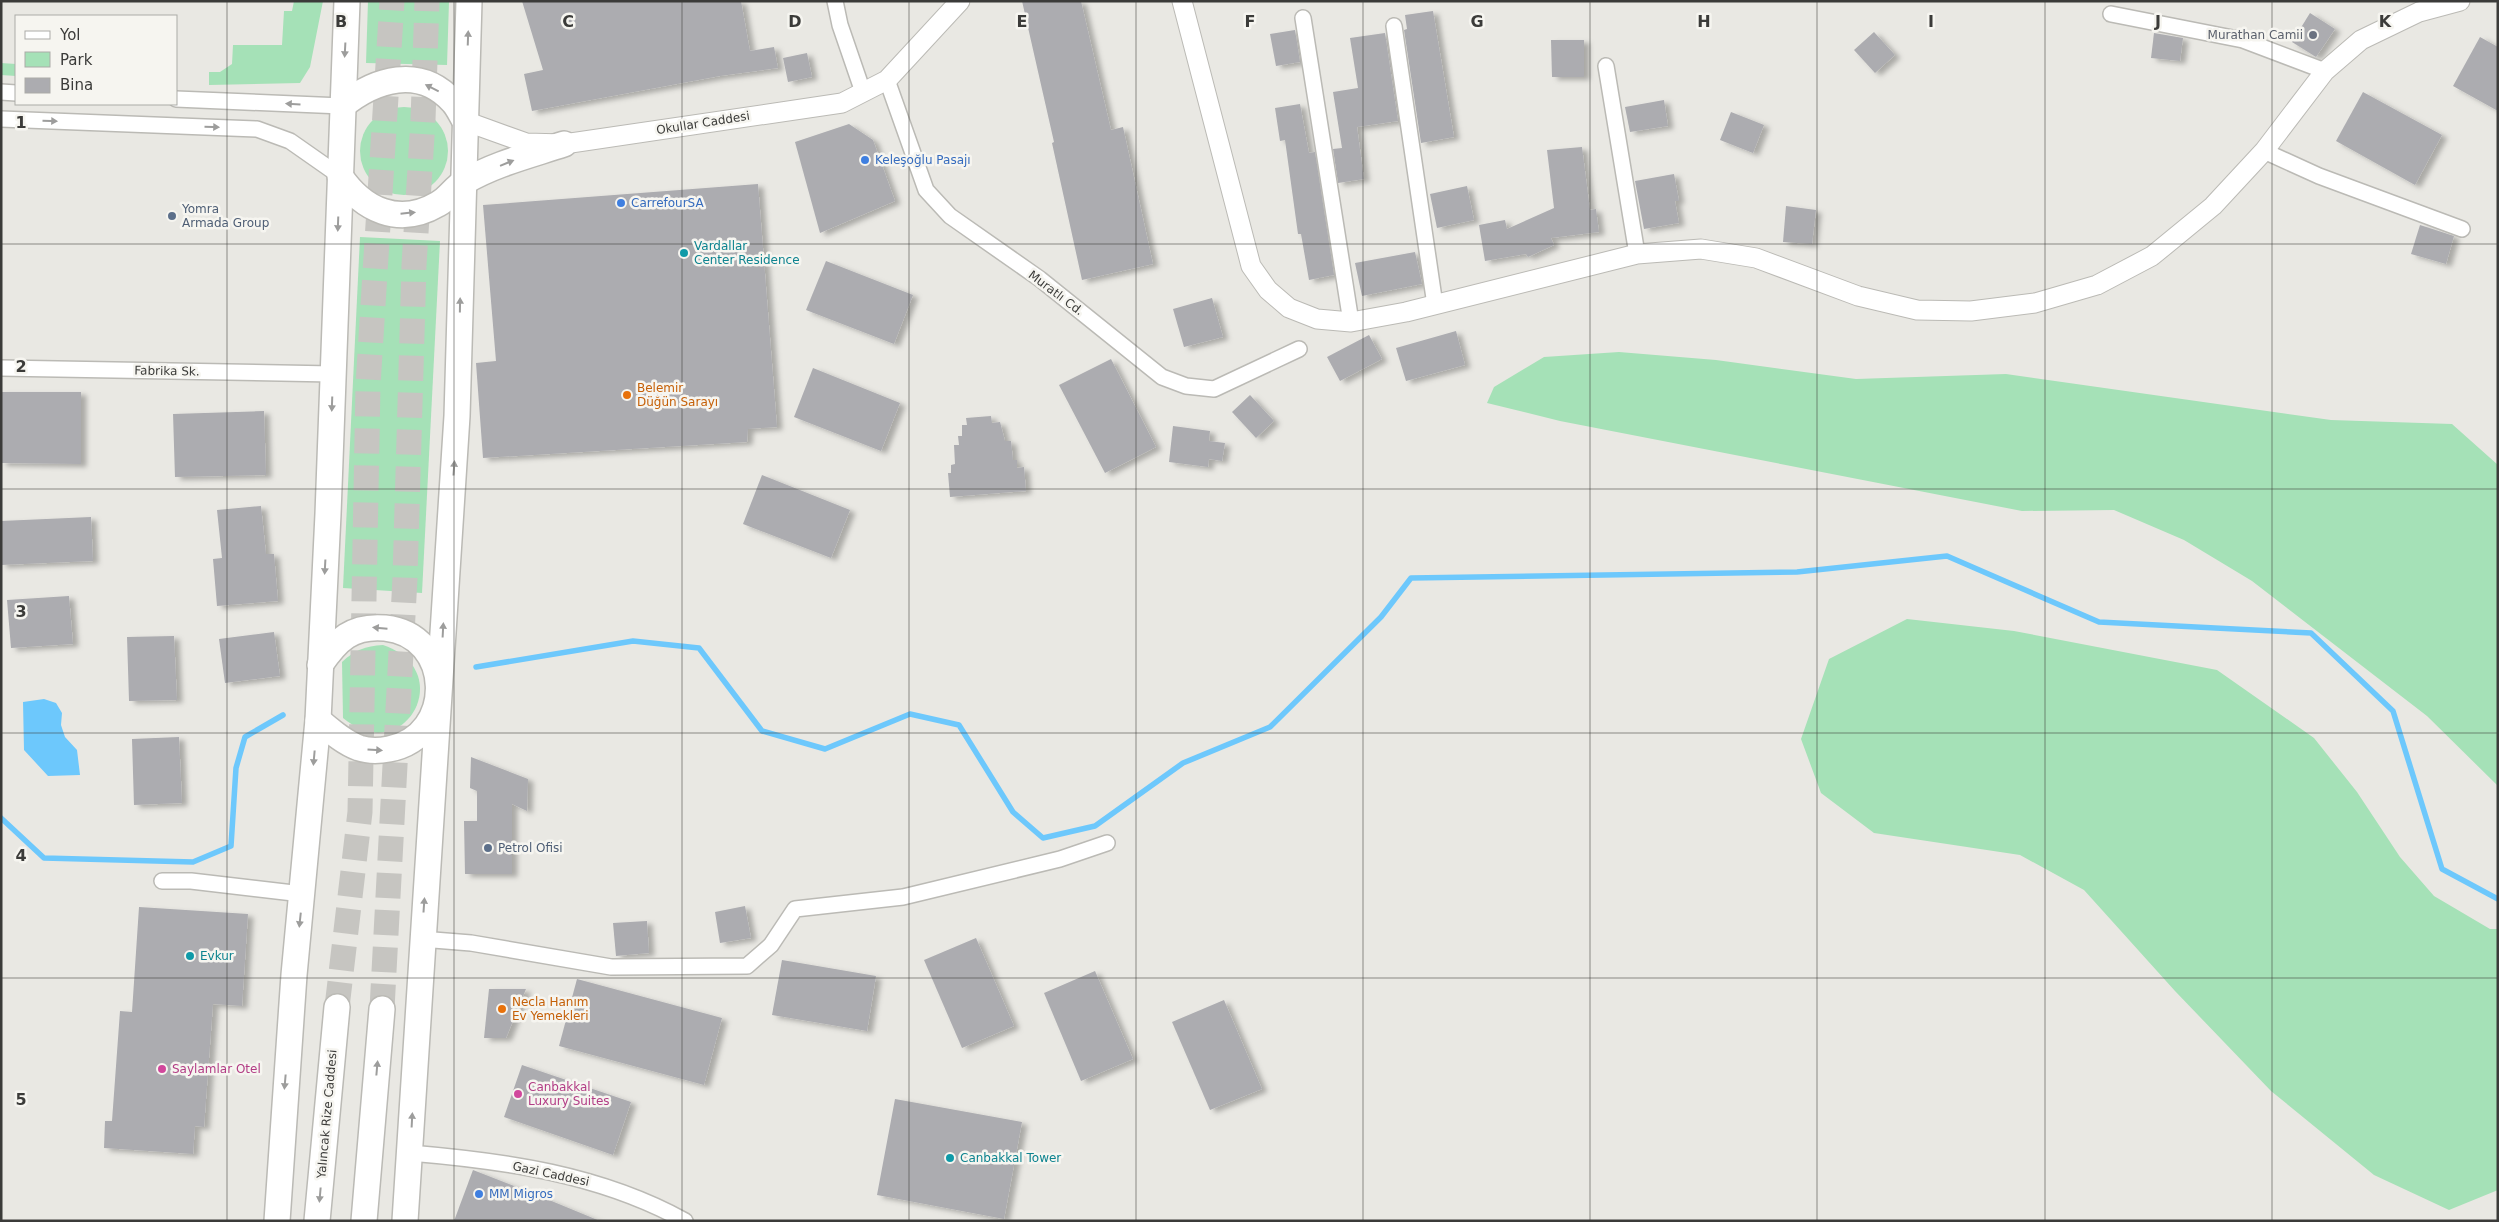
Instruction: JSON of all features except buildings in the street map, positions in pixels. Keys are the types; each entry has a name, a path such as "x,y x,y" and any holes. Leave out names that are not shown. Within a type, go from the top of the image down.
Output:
{"highway":[{"path":"277,1221 285,1089 318,720 347,1"},
{"path":"405,1221 457,416 469,1"},
{"path":"342,106 366,88 388,80 412,80 434,87 453,102 465,121"},
{"path":"340,176 350,191 368,206 387,213 407,215 426,210 440,203 463,183 509,162 564,144"},
{"path":"318,720 340,738 359,748 380,751 398,748 414,739 427,727 436,711 439,696 437,672 428,653 413,638 394,629 372,627 351,632 334,644 320,665"},
{"name":"Yalıncak Rize Caddesi","path":"317,1221 337,1007"},
{"path":"364,1221 382,1009"}],"street":[{"path":"835,1 840,25 863,92"},
{"path":"887,80 960,1"},
{"path":"1182,1 1251,266 1268,290 1289,308 1317,319 1351,322 1435,305 1637,254 1701,249 1756,258 1858,296 1917,310 1971,311 2035,303 2097,285 2152,256 2213,206 2264,151 2325,70 2361,40 2419,12 2460,1"},
{"path":"2111,14 2243,40 2325,70"},
{"path":"1303,18 1351,322"},
{"path":"1394,26 1435,305"},
{"path":"1606,66 1637,254"},
{"name":"Okullar Caddesi","path":"465,121 526,143 564,144 842,103 887,80"},
{"name":"Muratlı Cd.","path":"887,80 926,190 950,216 1040,279 1162,377 1186,386 1214,389 1299,349"},
{"path":"1,92 15,93"},
{"path":"178,99 342,106"},
{"path":"1,119 257,129 290,140 340,176"},
{"path":"2264,151 2319,176 2462,229"},
{"name":"Fabrika Sk.","path":"1,368 333,374"},
{"path":"422,938 471,943 611,967 747,966 771,944 795,909 903,897 1060,859 1107,843"},
{"path":"162,880 191,881 302,894"},
{"name":"Gazi Caddesi","path":"410,1153 473,1159 546,1170 612,1187 685,1221"}],"green space":[{"path":"294,1 323,1 310,67 300,83 209,85 209,72 220,72 232,64 233,45 282,45 284,11 292,11"},
{"path":"368,1 449,1 447,65 366,63"},
{"path":"1,63 15,64 15,76 1,75"},
{"path":"404,107 421,110 435,120 445,134 448,151 445,168 435,182 421,192 404,195 387,192 373,182 363,168 360,151 363,134 373,120 387,110"},
{"path":"360,237 440,241 422,593 343,588"},
{"path":"1619,352 1716,360 1856,379 2006,374 2331,420 2452,424 2498,465 2498,786 2427,716 2252,581 2184,540 2114,510 2022,511 1560,421 1487,403 1494,387 1544,357"},
{"path":"1907,619 2014,631 2217,670 2314,738 2357,792 2400,857 2434,896 2490,929 2498,929 2498,1190 2449,1210 2374,1175 2271,1091 2175,991 2084,890 2020,855 1874,833 1821,793 1801,739 1829,659"},
{"path":"383,645 406,658 417,675 420,693 414,710 403,724 386,732 365,731 343,718 342,662 351,654 361,649"}],"water":[{"path":"44,699 56,703 62,713 61,725 65,737 77,750 80,775 48,776 24,750 23,702"}],"waterway":[{"path":"476,667 633,641 699,648 762,731 825,749 910,714 959,725 1013,812 1043,838 1095,826 1183,763 1270,727 1381,617 1411,578 1797,572 1947,556 2099,622 2311,633 2393,711 2442,869 2498,899"},
{"path":"1,818 44,858 193,862 231,846 236,768 245,737 283,715"}],"tunnel":[{"path":"337,1007 360,812 368,385 392,1"},
{"path":"382,1009 405,578 414,265 423,120 427,1"}],"place":[{"name":"Murathan Camii","path":"2313,35"},
{"name":"Keleşoğlu Pasajı","path":"865,160"},
{"name":"CarrefourSA","path":"621,203"},
{"name":"Yomra Armada Group","path":"172,216"},
{"name":"Vardallar Center Residence","path":"684,253"},
{"name":"Belemir Düğün Sarayı","path":"627,395"},
{"name":"Petrol Ofisi","path":"488,848"},
{"name":"Evkur","path":"190,956"},
{"name":"Necla Hanım Ev Yemekleri","path":"502,1009"},
{"name":"Saylamlar Otel","path":"162,1069"},
{"name":"Canbakkal Luxury Suites","path":"518,1094"},
{"name":"Canbakkal Tower","path":"950,1158"},
{"name":"MM Migros","path":"479,1194"}]}
